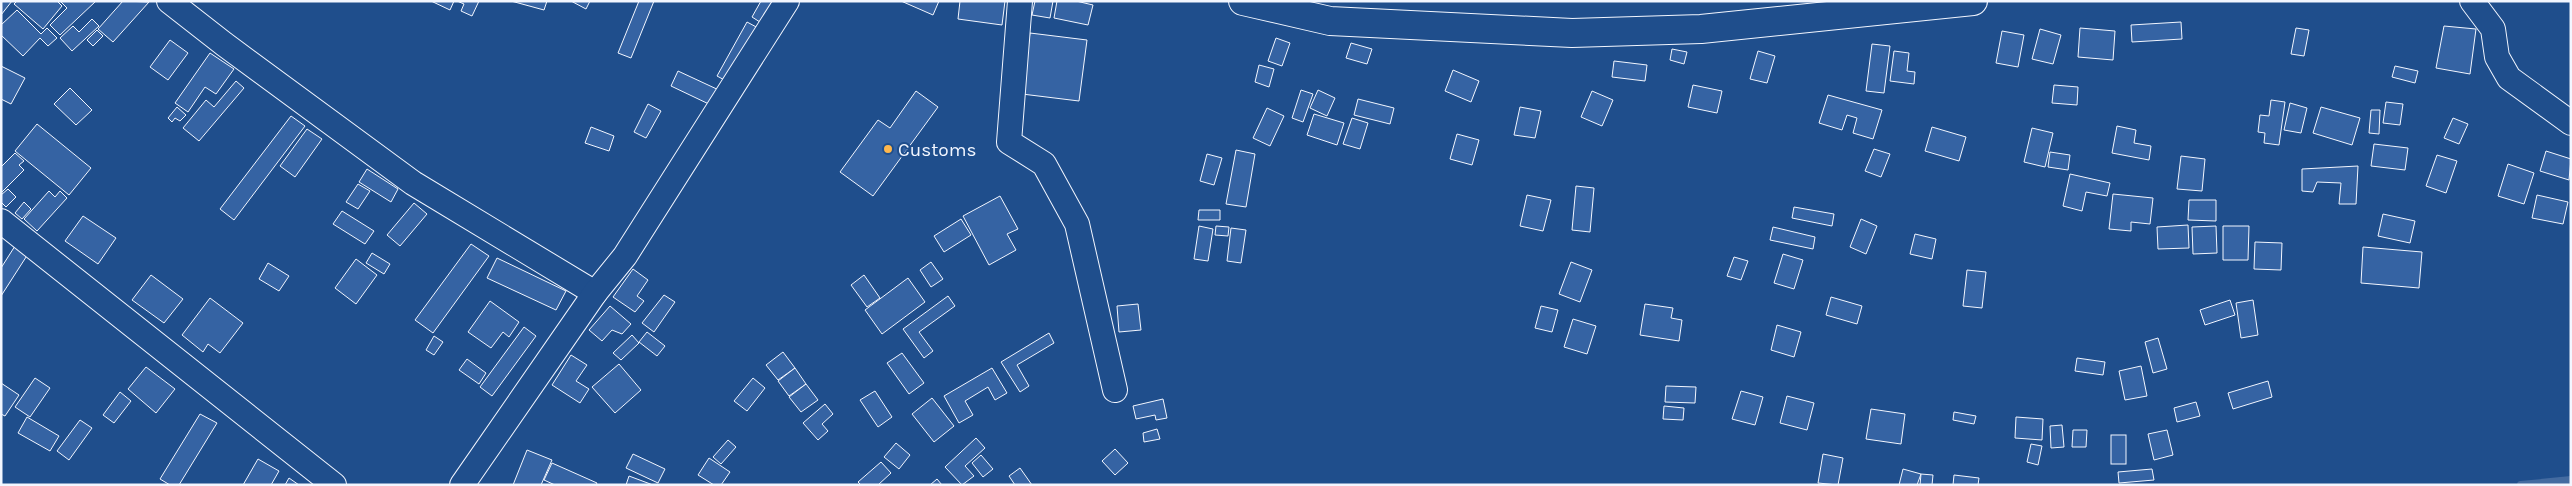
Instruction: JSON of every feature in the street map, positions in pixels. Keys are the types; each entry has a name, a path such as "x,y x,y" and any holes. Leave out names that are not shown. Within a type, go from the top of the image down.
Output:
{"highway":[{"path":"1243,1 1330,22 1572,33 1702,29 1973,1"}],"street":[{"path":"168,1 413,183 595,293"},
{"path":"462,485 595,293 625,256 787,1"},
{"path":"1020,1 1010,142 1044,164 1077,224 1115,390"},
{"path":"2472,1 2493,30 2497,57 2509,78 2571,123"},
{"path":"1,221 334,485"}],"building":[{"path":"1,1 12,1 1,15"},
{"path":"17,1 57,1 62,6 43,29 14,4"},
{"path":"60,1 96,1 60,35 50,25 67,8"},
{"path":"123,1 149,2 113,42 98,29"},
{"path":"431,1 454,1 450,10"},
{"path":"457,1 479,1 472,16 461,11 464,4"},
{"path":"511,1 547,1 544,10"},
{"path":"571,1 590,1 586,9"},
{"path":"639,1 654,1 631,58 618,53"},
{"path":"761,1 787,1 771,29 752,17"},
{"path":"901,1 939,1 933,15"},
{"path":"960,1 1005,1 1002,25 958,19"},
{"path":"1035,1 1053,1 1050,18 1032,15"},
{"path":"1057,1 1076,1 1093,5 1088,25 1054,18"},
{"path":"17,10 41,34 47,28 57,38 48,46 40,38 23,56 1,35 1,25"},
{"path":"92,19 99,26 72,51 60,38 73,26 79,32"},
{"path":"747,22 760,29 730,83 717,76"},
{"path":"2181,22 2182,39 2132,42 2131,25"},
{"path":"2444,26 2476,29 2470,74 2436,68"},
{"path":"2080,28 2115,31 2113,60 2078,57"},
{"path":"2296,28 2309,30 2304,56 2291,54"},
{"path":"2040,29 2061,35 2053,64 2032,59"},
{"path":"97,30 103,36 93,46 87,40"},
{"path":"2002,31 2024,35 2018,67 1996,63"},
{"path":"1030,33 1087,40 1079,101 1022,94"},
{"path":"1276,38 1290,43 1282,66 1268,61"},
{"path":"170,40 188,53 168,80 150,67"},
{"path":"1351,43 1372,49 1367,64 1346,58"},
{"path":"1872,44 1890,46 1884,93 1866,91"},
{"path":"1672,49 1687,52 1684,64 1670,60"},
{"path":"1758,51 1775,56 1767,83 1750,79"},
{"path":"1894,51 1909,53 1907,71 1915,72 1914,84 1890,81"},
{"path":"210,53 234,69 216,94 205,87 188,112 175,103"},
{"path":"1614,61 1647,65 1645,81 1612,77"},
{"path":"1259,65 1274,69 1269,87 1255,82"},
{"path":"1,66 25,78 11,104 1,99"},
{"path":"2395,66 2418,71 2415,83 2392,77"},
{"path":"1453,70 1479,81 1471,102 1445,91"},
{"path":"678,71 721,91 713,106 671,86"},
{"path":"236,81 244,88 199,141 183,128 206,100 214,107"},
{"path":"1693,85 1722,91 1717,113 1688,107"},
{"path":"2054,85 2078,87 2077,105 2052,103"},
{"path":"70,88 92,110 76,125 54,104"},
{"path":"1301,90 1313,94 1303,122 1292,118"},
{"path":"1318,90 1335,98 1327,116 1310,108"},
{"path":"916,91 938,107 873,196 840,172 878,120 890,128"},
{"path":"1592,91 1613,100 1602,126 1581,117"},
{"path":"1828,95 1882,110 1873,139 1853,133 1857,118 1847,115 1842,130 1819,123"},
{"path":"1358,99 1394,108 1390,124 1354,115"},
{"path":"2271,100 2285,102 2279,145 2264,143 2265,133 2258,132 2260,115 2269,116"},
{"path":"2386,102 2403,104 2400,125 2383,123"},
{"path":"2290,103 2307,108 2301,133 2284,130"},
{"path":"648,104 661,111 646,138 634,132"},
{"path":"177,107 186,115 180,121 175,118 172,122 168,118"},
{"path":"1520,107 1541,111 1535,138 1514,135"},
{"path":"2321,107 2360,118 2352,145 2313,133"},
{"path":"1267,108 1284,116 1270,146 1253,138"},
{"path":"2371,110 2380,110 2379,134 2369,133"},
{"path":"1314,114 1344,123 1337,145 1307,135"},
{"path":"291,116 305,126 234,220 220,209"},
{"path":"1352,118 1368,123 1360,149 1343,144"},
{"path":"2453,118 2468,124 2459,144 2444,138"},
{"path":"37,124 91,168 69,195 15,151"},
{"path":"2117,126 2136,130 2134,143 2151,146 2149,160 2112,153"},
{"path":"591,127 614,136 609,151 585,143"},
{"path":"1932,127 1966,137 1959,161 1925,151"},
{"path":"2032,128 2053,133 2045,167 2024,162"},
{"path":"307,129 322,139 295,177 280,166"},
{"path":"1457,134 1479,140 1472,165 1450,159"},
{"path":"2374,144 2408,148 2405,170 2371,166"},
{"path":"1874,149 1890,154 1881,177 1865,171"},
{"path":"1236,150 1255,154 1246,207 1226,204"},
{"path":"2546,151 2571,159 2569,180 2540,171"},
{"path":"2050,152 2070,155 2068,170 2048,167"},
{"path":"15,153 24,161 19,165 24,170 1,193 1,167"},
{"path":"1207,154 1222,158 1214,185 1200,181"},
{"path":"2437,155 2457,161 2446,193 2426,186"},
{"path":"2181,156 2205,159 2202,191 2177,189"},
{"path":"2508,164 2534,173 2524,204 2498,196"},
{"path":"2358,166 2356,204 2339,204 2341,183 2317,182 2313,192 2302,191 2302,169"},
{"path":"367,169 398,189 391,202 359,182"},
{"path":"2070,174 2110,183 2107,196 2086,192 2082,211 2063,206"},
{"path":"358,184 370,191 358,209 346,202"},
{"path":"1576,186 1594,188 1590,232 1572,230"},
{"path":"8,189 16,197 6,207 1,202 1,195"},
{"path":"49,191 55,197 60,191 67,198 37,231 24,219"},
{"path":"2113,194 2153,198 2150,224 2131,222 2131,231 2109,229"},
{"path":"1527,195 1551,200 1543,231 1520,226"},
{"path":"2537,195 2568,202 2563,224 2532,218"},
{"path":"1000,196 1018,229 1007,234 1016,250 989,265 963,216"},
{"path":"2189,200 2216,200 2216,221 2188,220"},
{"path":"24,202 31,209 22,219 15,213"},
{"path":"414,203 427,214 400,246 387,235"},
{"path":"1794,207 1834,214 1832,226 1792,218"},
{"path":"1199,210 1220,210 1220,220 1198,220"},
{"path":"342,211 374,231 365,244 333,224"},
{"path":"2383,214 2415,221 2410,243 2378,236"},
{"path":"83,216 116,238 98,264 65,241"},
{"path":"961,219 971,235 944,252 934,236"},
{"path":"1861,219 1877,226 1866,254 1850,247"},
{"path":"2188,225 2189,248 2158,249 2157,227"},
{"path":"1199,226 1213,229 1208,261 1194,259"},
{"path":"1216,226 1229,227 1228,236 1215,235"},
{"path":"2216,226 2217,253 2193,254 2192,227"},
{"path":"2223,226 2249,226 2248,260 2223,260"},
{"path":"1773,227 1815,237 1813,249 1770,240"},
{"path":"1231,228 1246,230 1241,263 1227,261"},
{"path":"1915,234 1936,239 1932,259 1910,254"},
{"path":"2255,242 2282,243 2281,270 2254,269"},
{"path":"471,244 489,256 433,333 415,320"},
{"path":"15,246 28,254 1,296 1,268"},
{"path":"2363,247 2422,252 2419,288 2361,283"},
{"path":"372,253 390,264 384,274 366,263"},
{"path":"1783,254 1803,260 1794,289 1774,283"},
{"path":"1734,257 1748,261 1741,280 1727,276"},
{"path":"497,258 566,291 556,310 487,278"},
{"path":"356,259 377,275 356,304 335,288"},
{"path":"931,262 943,279 931,287 920,270"},
{"path":"1571,262 1592,270 1580,302 1559,294"},
{"path":"268,263 289,276 279,291 259,279"},
{"path":"633,269 648,280 637,296 644,301 635,312 613,297"},
{"path":"1967,270 1986,272 1982,308 1963,306"},
{"path":"151,275 183,299 164,323 132,300"},
{"path":"864,275 880,298 867,307 851,285"},
{"path":"908,278 925,302 882,334 865,310"},
{"path":"664,295 675,302 654,332 642,323"},
{"path":"948,296 955,306 919,332 933,351 924,358 903,329"},
{"path":"1831,297 1862,306 1857,324 1826,315"},
{"path":"210,298 243,323 220,353 208,344 203,352 182,335"},
{"path":"2230,300 2235,315 2205,325 2200,310"},
{"path":"2253,300 2258,335 2241,338 2236,303"},
{"path":"490,301 519,322 509,337 503,332 491,348 468,332"},
{"path":"1138,304 1141,330 1119,332 1117,306"},
{"path":"1645,304 1673,308 1671,318 1682,320 1679,341 1640,335"},
{"path":"610,306 631,324 622,334 612,330 602,341 589,330"},
{"path":"1541,306 1558,310 1552,332 1535,328"},
{"path":"1573,319 1596,326 1587,354 1564,347"},
{"path":"1777,325 1801,332 1794,357 1771,350"},
{"path":"524,327 536,336 492,396 480,387"},
{"path":"647,332 665,346 657,356 639,342"},
{"path":"1049,333 1054,343 1017,365 1029,386 1020,392 1001,362"},
{"path":"632,335 639,343 621,360 613,353"},
{"path":"434,336 443,342 434,355 426,350"},
{"path":"2158,338 2167,369 2153,373 2145,342"},
{"path":"783,352 795,368 778,380 766,365"},
{"path":"902,353 924,383 909,394 887,363"},
{"path":"571,355 587,365 576,381 589,389 580,403 552,385"},
{"path":"2077,358 2105,362 2103,375 2075,371"},
{"path":"467,359 486,373 479,384 459,370"},
{"path":"619,364 641,390 615,413 592,387"},
{"path":"2141,366 2147,396 2125,400 2119,371"},
{"path":"146,367 175,389 156,413 128,389"},
{"path":"795,368 806,384 789,396 778,381"},
{"path":"992,368 1007,393 995,400 988,387 965,401 973,415 959,423 944,396"},
{"path":"35,378 50,388 30,417 15,407"},
{"path":"753,378 765,388 747,411 734,401"},
{"path":"2268,381 2272,397 2233,409 2228,393"},
{"path":"1,383 19,395 5,416 1,414"},
{"path":"806,384 818,400 801,412 789,397"},
{"path":"1666,386 1696,387 1695,403 1665,402"},
{"path":"875,391 892,417 878,427 860,400"},
{"path":"1741,391 1763,397 1755,425 1732,419"},
{"path":"120,392 131,401 114,423 103,415"},
{"path":"1787,396 1814,403 1807,430 1780,423"},
{"path":"932,398 954,426 934,442 912,414"},
{"path":"1163,399 1167,418 1156,420 1155,415 1136,419 1133,406"},
{"path":"2196,402 2200,416 2177,422 2174,408"},
{"path":"825,404 833,414 822,424 828,431 818,440 803,423"},
{"path":"1664,406 1684,408 1683,420 1663,419"},
{"path":"1871,409 1905,414 1901,444 1866,439"},
{"path":"1954,412 1976,416 1974,424 1953,420"},
{"path":"200,414 217,423 179,485 170,485 160,479"},
{"path":"27,417 59,436 50,451 18,433"},
{"path":"2016,417 2043,419 2042,440 2015,438"},
{"path":"80,420 92,428 69,460 57,451"},
{"path":"2062,425 2064,447 2051,448 2050,426"},
{"path":"1157,429 1160,439 1144,442 1143,433"},
{"path":"2073,430 2087,430 2086,447 2072,447"},
{"path":"2167,430 2173,455 2154,460 2148,434"},
{"path":"2111,435 2126,435 2126,464 2111,464"},
{"path":"976,438 985,448 965,466 974,476 962,485 945,467"},
{"path":"728,440 736,447 721,464 713,457"},
{"path":"896,443 910,455 899,469 884,457"},
{"path":"2031,444 2042,446 2038,465 2027,462"},
{"path":"1115,449 1128,463 1115,475 1102,461"},
{"path":"527,450 552,460 541,485 513,485"},
{"path":"633,454 665,469 658,483 626,468"},
{"path":"1823,454 1843,458 1838,485 1818,483"},
{"path":"981,455 993,469 983,477 972,463"},
{"path":"709,458 730,472 721,485 714,485 698,475"},
{"path":"258,459 279,471 271,485 243,485"},
{"path":"881,462 891,473 878,485 861,485 858,482"},
{"path":"552,463 597,483 596,485 555,485 544,480"},
{"path":"1020,468 1032,485 1015,485 1009,476"},
{"path":"1903,469 1921,474 1917,485 1899,485"},
{"path":"2152,469 2154,480 2119,483 2118,472"},
{"path":"1921,474 1933,475 1932,485 1920,485"},
{"path":"1954,475 1979,478 1978,485 1953,485"},
{"path":"629,476 653,485 626,485"},
{"path":"289,478 299,485 285,485"},
{"path":"937,479 942,485 930,485"}],"waterway":[{"path":"2521,485 2571,480"}],"place":[{"name":"Customs","path":"888,149"}]}
